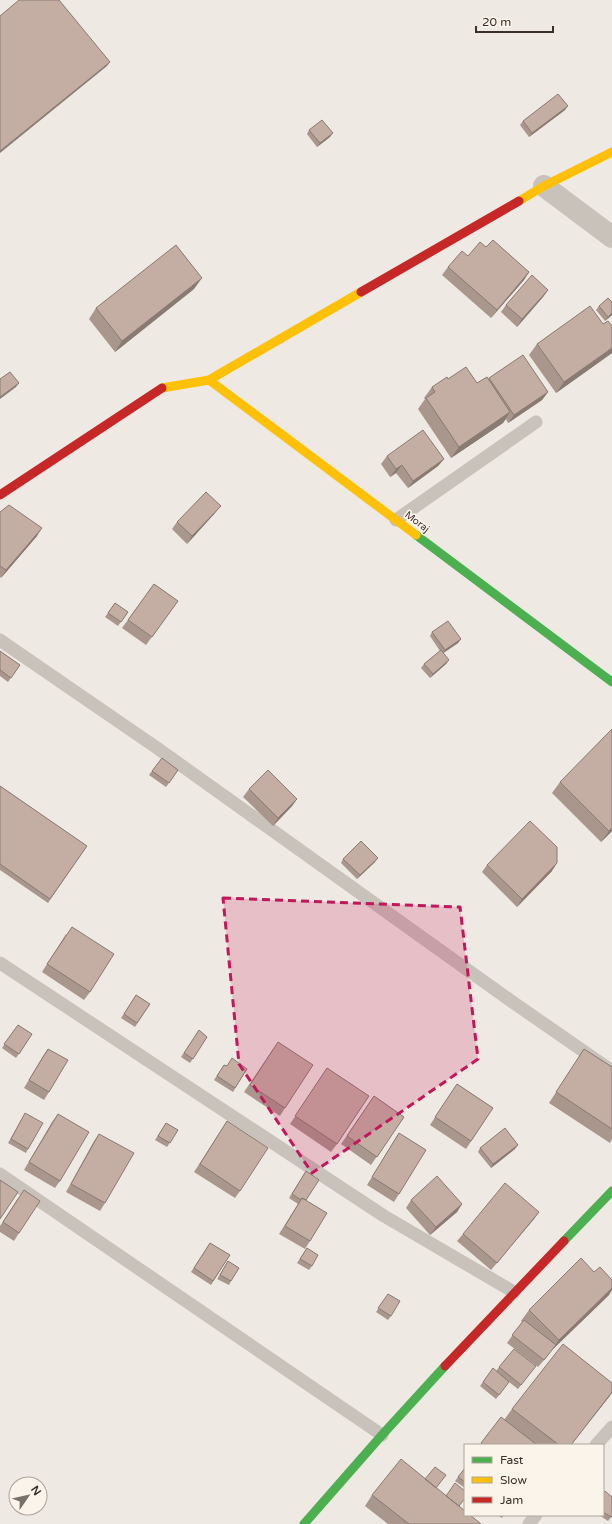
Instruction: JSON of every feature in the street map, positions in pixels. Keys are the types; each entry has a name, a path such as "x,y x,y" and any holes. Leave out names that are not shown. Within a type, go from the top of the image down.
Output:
{"street":[{"path":"0,495 164,387 209,380 544,186 612,152"},
{"path":"544,186 612,236"},
{"name":"Moraj","path":"209,380 612,682"},
{"path":"304,1524 382,1435 514,1292 612,1191"}],"lane":[{"path":"396,520 536,422"},
{"path":"0,640 156,748 507,999 612,1070"},
{"path":"0,963 384,1216 514,1292"},
{"path":"0,1174 382,1435"},
{"path":"597,1444 612,1427"},
{"path":"529,1524 535,1516"}],"highlighted area":[{"path":"223,898 460,907 478,1059 312,1173 239,1064"}],"building":[{"path":"19,0 59,0 110,62 0,151 0,16"},
{"path":"558,94 568,106 532,133 523,121"},
{"path":"322,120 333,133 320,143 309,130"},
{"path":"493,240 529,272 497,310 448,267 462,251 468,256 480,242 486,247"},
{"path":"176,245 202,278 122,341 96,308"},
{"path":"532,275 548,290 522,319 506,305"},
{"path":"608,298 612,302 612,313 608,317 599,306"},
{"path":"590,306 603,324 608,321 612,326 612,348 564,382 537,344"},
{"path":"523,355 548,392 514,415 489,378"},
{"path":"466,367 477,383 487,377 510,412 459,447 426,398 435,392 432,387 447,377 448,379"},
{"path":"10,372 19,383 0,397 0,379"},
{"path":"423,430 444,459 413,481 402,465 396,469 387,456"},
{"path":"206,492 221,506 192,536 177,522"},
{"path":"9,505 42,528 6,570 0,566 0,512"},
{"path":"154,584 178,601 152,637 128,620"},
{"path":"115,603 128,612 121,622 108,613"},
{"path":"448,621 461,639 445,650 432,632"},
{"path":"441,650 449,660 433,674 424,664"},
{"path":"0,651 20,665 11,678 0,670"},
{"path":"612,729 612,828 609,831 560,782"},
{"path":"162,758 178,770 169,783 152,771"},
{"path":"268,770 297,799 278,818 249,789"},
{"path":"0,786 87,846 50,899 0,864"},
{"path":"530,821 557,847 557,863 522,899 487,865"},
{"path":"361,841 378,858 360,875 343,859"},
{"path":"72,927 114,954 90,992 47,964"},
{"path":"136,995 150,1004 137,1023 124,1014"},
{"path":"18,1025 32,1034 19,1054 4,1044"},
{"path":"199,1030 207,1037 193,1059 184,1053"},
{"path":"278,1042 313,1065 285,1108 250,1085"},
{"path":"48,1049 68,1060 49,1092 29,1080"},
{"path":"584,1049 612,1067 612,1129 556,1092"},
{"path":"232,1058 247,1069 235,1088 217,1076 224,1065 227,1066"},
{"path":"327,1068 369,1096 337,1144 295,1116"},
{"path":"457,1084 493,1108 471,1141 435,1117"},
{"path":"374,1096 404,1117 377,1157 347,1136"},
{"path":"25,1113 43,1123 28,1149 11,1139"},
{"path":"58,1114 89,1132 60,1181 29,1162"},
{"path":"227,1121 268,1148 240,1191 200,1164"},
{"path":"166,1123 178,1130 170,1143 158,1136"},
{"path":"505,1128 518,1145 493,1164 480,1148"},
{"path":"399,1133 426,1150 399,1194 372,1177"},
{"path":"99,1134 134,1153 105,1203 71,1184"},
{"path":"306,1171 319,1180 306,1200 302,1198 301,1200 292,1194"},
{"path":"437,1176 462,1204 436,1227 411,1200"},
{"path":"0,1180 18,1192 0,1219"},
{"path":"505,1183 539,1212 497,1263 463,1234"},
{"path":"24,1190 40,1201 19,1233 3,1222"},
{"path":"302,1198 327,1213 310,1241 285,1226"},
{"path":"210,1243 230,1255 213,1281 194,1268"},
{"path":"307,1248 318,1255 312,1266 300,1259"},
{"path":"581,1258 594,1272 600,1267 612,1280 612,1288 559,1340 529,1310"},
{"path":"228,1261 239,1268 231,1281 220,1275"},
{"path":"388,1294 400,1301 391,1316 378,1308"},
{"path":"524,1320 556,1345 544,1360 512,1335"},
{"path":"563,1344 612,1383 612,1392 572,1444 558,1444 512,1409"},
{"path":"514,1349 536,1366 521,1385 499,1367"},
{"path":"493,1368 509,1382 499,1395 483,1382"},
{"path":"501,1417 536,1444 482,1444 481,1443"},
{"path":"401,1459 464,1510 464,1516 471,1516 481,1524 409,1524 372,1495"},
{"path":"435,1467 446,1475 436,1488 425,1479"},
{"path":"464,1469 464,1481 458,1477"},
{"path":"455,1483 464,1490 464,1499 459,1506 446,1496"},
{"path":"605,1491 612,1497 611,1517 604,1513"}],"traffic: fast":[{"path":"416,535 612,682"},
{"path":"564,1241 612,1191"},
{"path":"304,1524 445,1366"}],"traffic: slow":[{"path":"519,201 544,186 612,152"},
{"path":"162,388 209,380 361,292"},
{"path":"209,380 416,535"}],"traffic: jam":[{"path":"361,292 519,201"},
{"path":"0,495 162,388"},
{"path":"445,1366 564,1241"}]}
